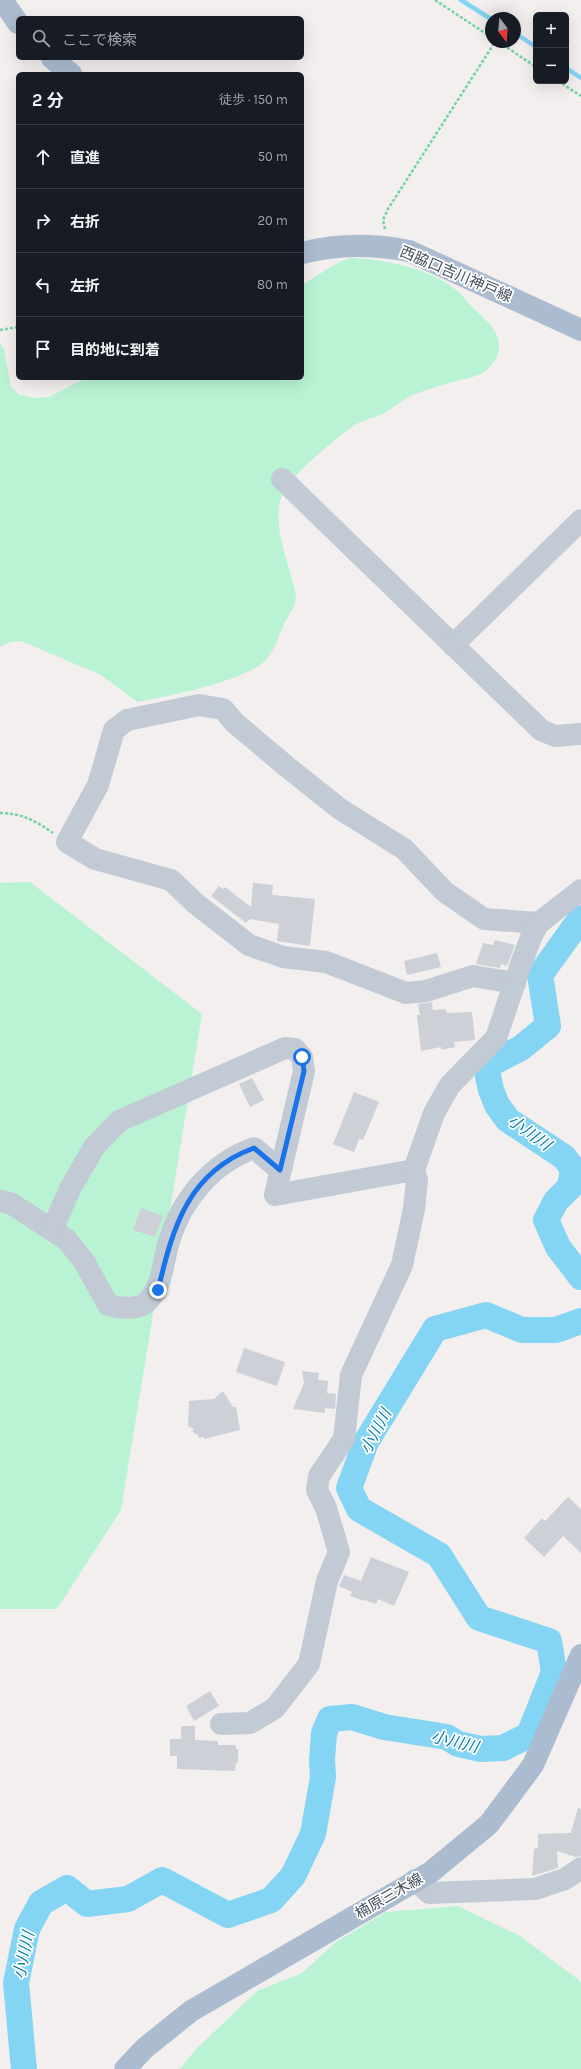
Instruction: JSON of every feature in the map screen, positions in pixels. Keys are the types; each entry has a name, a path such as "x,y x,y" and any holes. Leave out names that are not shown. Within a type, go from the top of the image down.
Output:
{"main road":[{"path":"2,0 16,20"},
{"path":"54,60 69,72"},
{"name":"西脇口吉川神戸線","path":"304,253 362,245 388,247 409,251 581,330"},
{"name":"楠原三木線","path":"125,2069 144,2048 190,2011 430,1872 489,1824 533,1765 581,1655"}],"street":[{"path":"282,479 541,730 555,736 581,734"},
{"path":"453,645 581,520"},
{"path":"515,983 473,976 426,991 406,993 326,962 283,957 249,945 195,903 171,880 95,859 67,842 98,785 114,730 127,720 199,705 223,709 235,723 286,766 340,809 404,849 445,892 484,919 539,923"},
{"path":"221,1724 250,1723 275,1708 309,1664 328,1582 339,1552 326,1508 317,1490 320,1476 344,1438 352,1375 402,1265 414,1209 417,1180 414,1170 434,1112 450,1085 496,1038 522,961 532,935 539,923 581,890"},
{"path":"52,1230 70,1189 94,1147 119,1121 285,1048 295,1049 302,1057 304,1071 275,1195 414,1170"},
{"path":"0,1201 12,1204 67,1240 85,1263 108,1305 125,1309 147,1303 158,1290 169,1241 186,1203 209,1175 236,1154 254,1148 280,1170"},
{"path":"415,1880 429,1893 535,1889 579,1873"}],"path":[{"path":"435,0 485,33"},
{"path":"388,247 383,220 388,210 491,48"},
{"path":"507,48 533,65"},
{"path":"563,84 581,96"},
{"path":"0,330 16,327"},
{"path":"0,813 11,813 32,818 67,842"}],"green space":[{"path":"351,258 381,261 397,264 430,274 457,291 488,322 496,333 499,347 496,358 484,372 473,377 421,392 404,400 390,410 352,427 314,458 295,476 283,494 279,505 278,518 282,545 296,599 274,649 265,661 255,668 223,681 185,692 137,702 101,675 21,641 10,642 0,647 0,343 4,349 11,387 19,395 36,398 49,397 82,380 304,380 304,284 339,262"},
{"path":"30,882 202,1014 121,1510 57,1609 0,1609 0,883"},
{"path":"458,1906 520,1936 579,1980 581,1984 581,2069 180,2069 195,2050 257,1991 302,1973 336,1942 386,1912"}],"building":[{"path":"253,883 273,885 272,895 315,899 310,946 277,941 279,924 250,919 246,923 211,896 219,886 223,889 225,887 251,907"},
{"path":"495,940 515,945 507,966 501,964 500,968 476,964 483,943 493,945"},
{"path":"437,953 441,967 407,975 404,961"},
{"path":"432,1002 433,1010 445,1009 447,1013 472,1012 475,1040 454,1042 455,1047 442,1050 441,1047 421,1051 417,1015 420,1015 418,1004"},
{"path":"252,1078 264,1100 250,1107 239,1084"},
{"path":"354,1092 379,1102 363,1140 359,1139 354,1152 333,1144"},
{"path":"141,1208 163,1216 155,1237 133,1230"},
{"path":"244,1348 285,1362 277,1386 236,1372"},
{"path":"302,1371 319,1373 318,1380 328,1381 327,1393 336,1394 335,1409 325,1408 325,1413 293,1409 304,1383"},
{"path":"223,1391 233,1407 236,1407 240,1430 204,1439 204,1437 199,1438 198,1435 192,1432 194,1429 188,1426 189,1401 214,1399"},
{"path":"568,1497 581,1509 581,1553 563,1536 544,1557 524,1538 542,1518 545,1521"},
{"path":"371,1557 409,1572 394,1606 378,1599 376,1604 350,1596 352,1592 339,1586 344,1575 361,1581"},
{"path":"210,1691 219,1706 194,1721 186,1706"},
{"path":"181,1726 195,1726 195,1740 218,1741 218,1745 236,1745 236,1749 238,1749 238,1763 236,1763 235,1771 177,1769 177,1756 170,1756 170,1739 181,1739"},
{"path":"578,1808 581,1809 581,1856 576,1857 557,1851 558,1868 532,1876 534,1849 538,1848 538,1834 571,1833"}],"waterway":[{"path":"461,0 485,15"},
{"path":"521,37 533,45"},
{"path":"569,70 581,78"},
{"name":"小川川","path":"581,918 540,975 548,1026 521,1048 486,1066 491,1090 497,1105 508,1120 564,1157 573,1169 570,1187 556,1201 546,1220 558,1247 581,1277"},
{"name":"小川川","path":"24,2069 16,1983 27,1929 41,1903 67,1888 87,1904 128,1899 162,1880 228,1915 271,1900 293,1876 313,1834 323,1777 322,1760 324,1733 330,1719 352,1717 384,1727 447,1737 458,1744 481,1749 503,1748 529,1735 554,1672 549,1641 479,1618 439,1555 359,1509 349,1488 366,1442 435,1329 486,1315 522,1330 556,1330 581,1321"}],"route":[{"path":"158,1290 169,1241 186,1203 209,1175 236,1154 254,1148 280,1170 304,1071 302,1057"}]}
